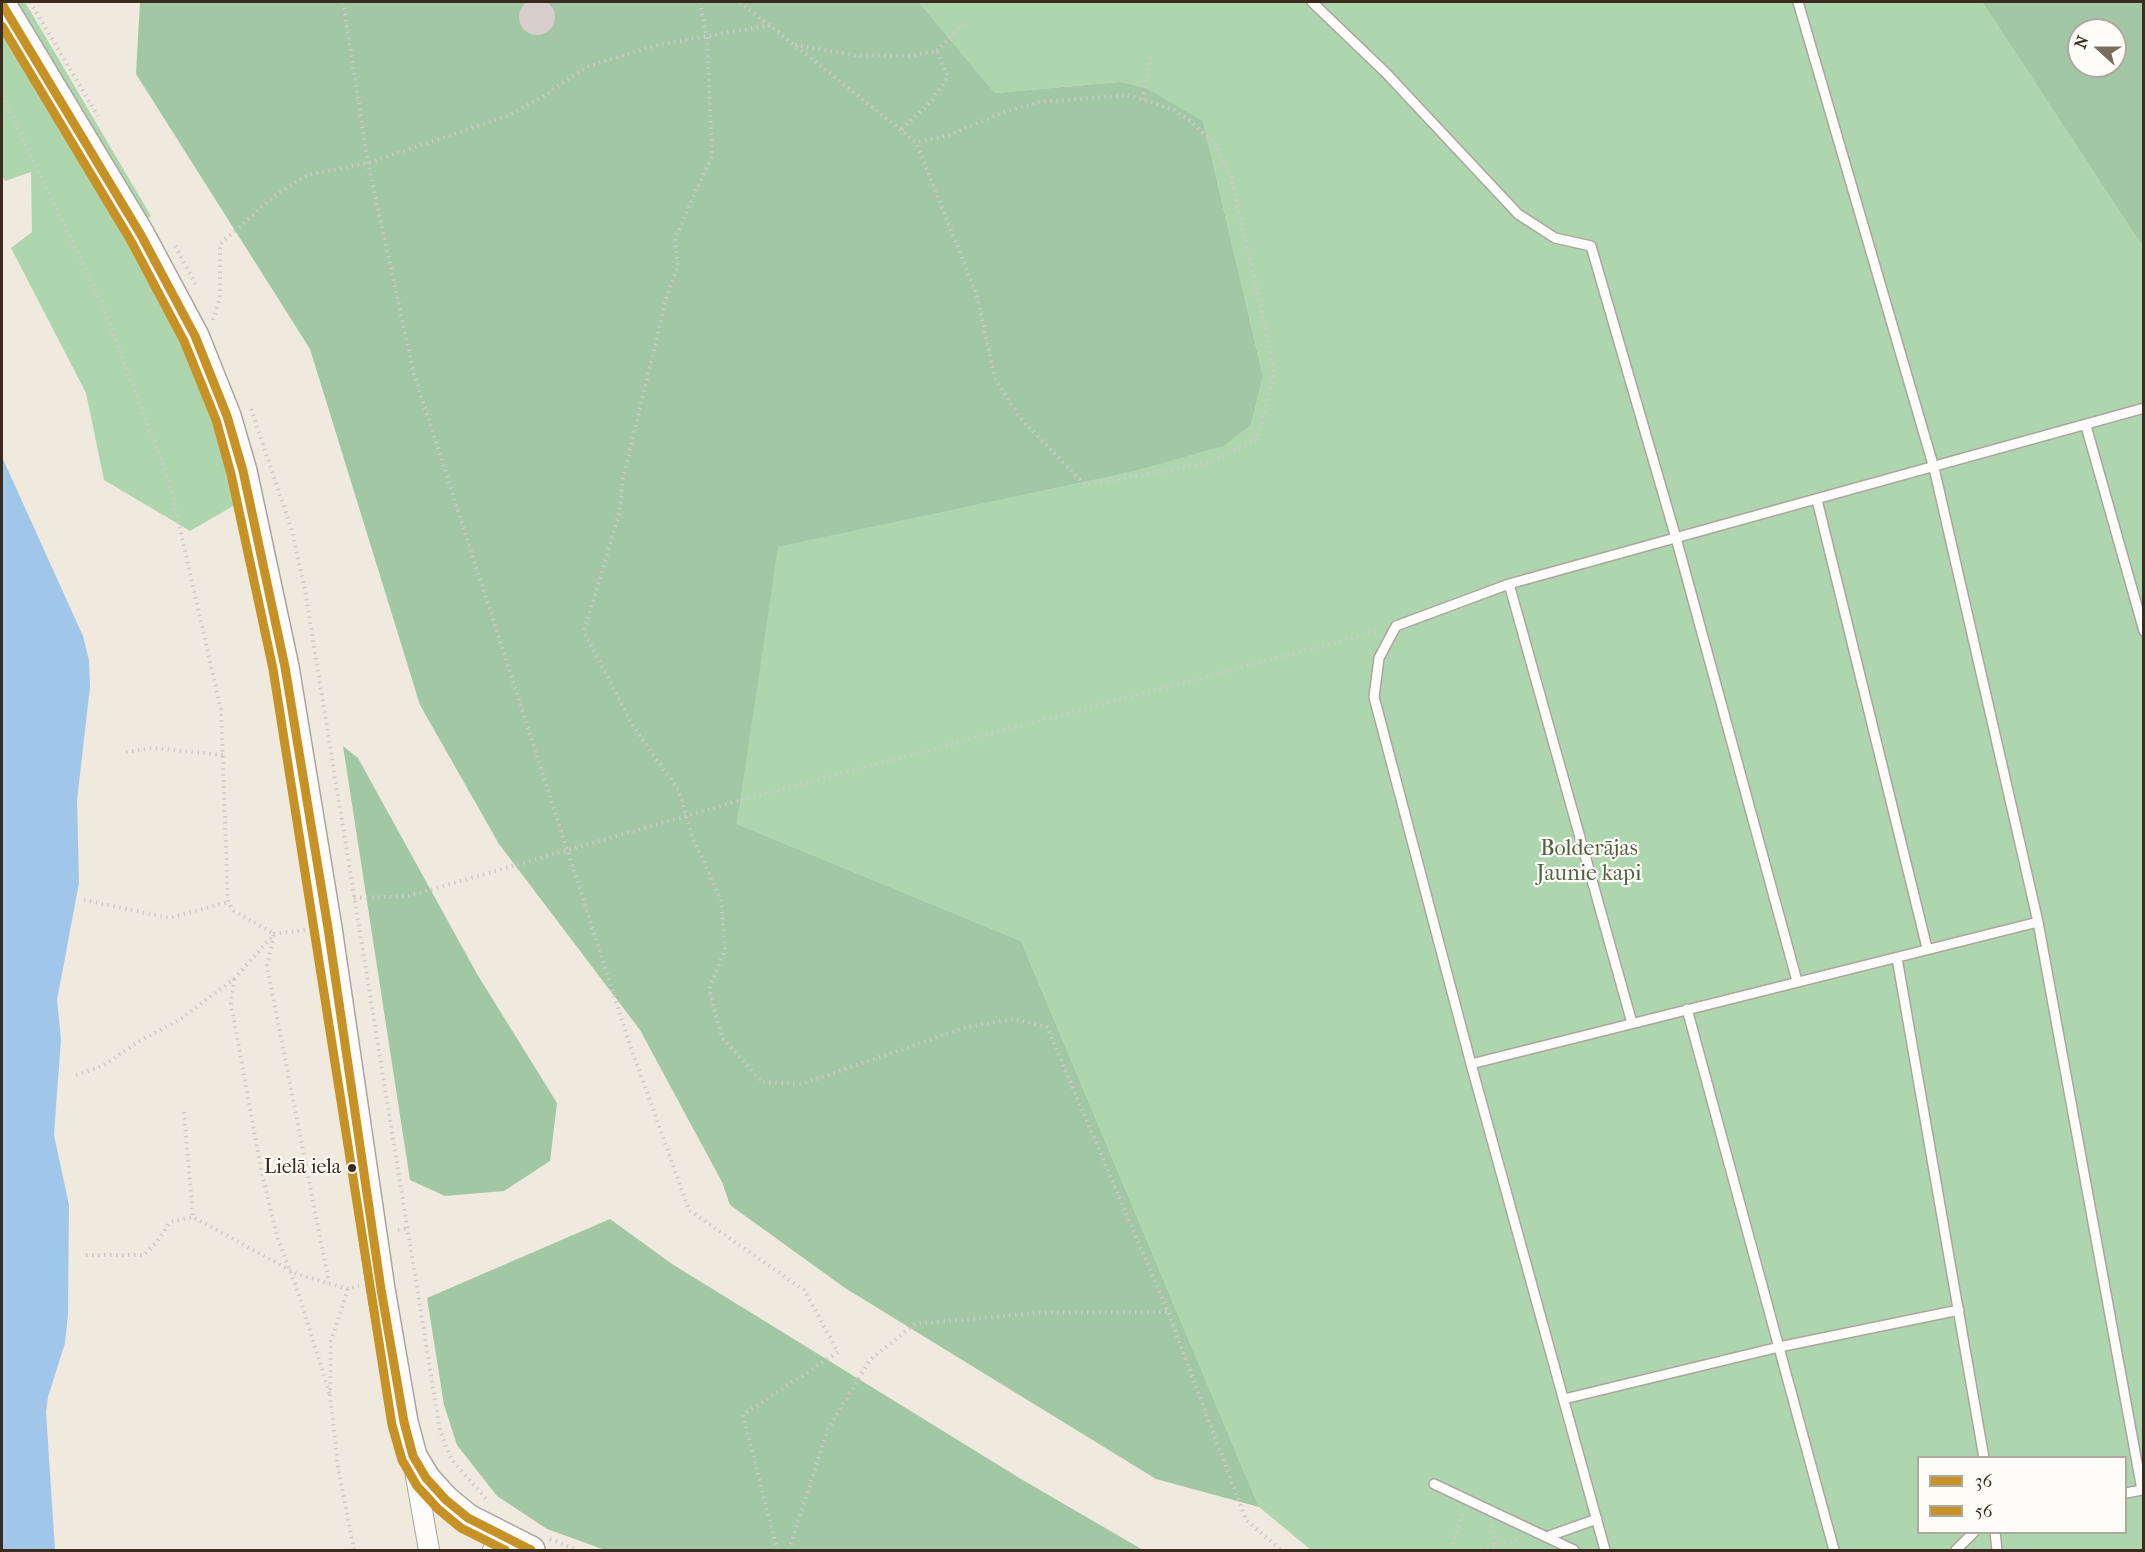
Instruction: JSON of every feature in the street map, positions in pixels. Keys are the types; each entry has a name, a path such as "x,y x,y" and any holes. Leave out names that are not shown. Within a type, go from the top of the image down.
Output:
{"main road":[{"path":"2,4 141,235 195,336 227,416 243,471 285,667 328,928 379,1279 404,1422 413,1456 426,1478 446,1500 468,1518 512,1548"}],"street":[{"path":"413,1456 429,1551"}],"lane":[{"path":"1312,2 1386,74 1518,214 1555,238 1591,246 1676,538 1797,981"},
{"path":"1798,2 1934,468 2038,922 2143,1492 2127,1493"},
{"path":"1605,1551 1471,1064 1374,697 1379,658 1396,626 1509,584 2086,426 2144,408"},
{"path":"2086,426 2144,631"},
{"path":"1817,500 1927,948"},
{"path":"1509,584 1632,1023"},
{"path":"1471,1064 2038,922"},
{"path":"1897,958 1984,1456"},
{"path":"1688,1009 1834,1551"},
{"path":"1563,1399 1779,1347 1959,1310"},
{"path":"1434,1484 1574,1551"},
{"path":"1543,1535 1597,1519"},
{"path":"1956,1551 1973,1534"},
{"path":"1995,1534 1997,1551"}],"path":[{"path":"343,2 368,163 414,374 630,1045 689,1210 804,1290 838,1352 743,1415 777,1551"},
{"path":"700,2 707,38 712,156 675,238 678,267 658,330 623,478 619,514 584,632 633,726 678,791 693,839 720,900 725,950 709,989 722,1038 762,1082 802,1084 966,1027 1014,1019 1047,1027 1168,1312 1246,1520 1281,1551"},
{"path":"740,2 916,142 977,296 995,378 1020,418 1085,485 1209,463 1257,439 1274,375 1266,331 1231,176 1216,145 1189,120 1174,110 1128,95 1039,102 1004,112 947,136 916,142"},
{"path":"794,44 855,54 910,56 937,51 966,21"},
{"path":"213,321 220,298 220,244 272,198 307,176 368,163 507,116 544,96 586,67 657,45 771,25"},
{"path":"902,130 931,102 948,76 937,51"},
{"path":"1143,100 1150,54"},
{"path":"2,95 101,302 169,480 221,710 228,902 234,911 274,934 328,928"},
{"path":"354,898 409,896 741,800 1396,626"},
{"path":"126,752 153,748 223,755"},
{"path":"84,900 169,918 228,902"},
{"path":"76,1075 103,1066 133,1045 182,1018 234,979 274,934"},
{"path":"274,934 267,966 329,1283"},
{"path":"234,979 231,1004 261,1170 277,1236 330,1395"},
{"path":"184,1112 193,1217"},
{"path":"86,1255 144,1255 157,1242 170,1222 193,1217 290,1270 329,1283 348,1289 379,1279"},
{"path":"398,1230 409,1228"},
{"path":"348,1289 331,1341 330,1395 338,1467 354,1551"},
{"path":"789,1551 828,1429 870,1360 915,1324 1037,1313 1168,1312"},
{"path":"1451,1551 1466,1499"},
{"path":"1490,1510 1495,1549"},
{"path":"1481,1551 1543,1535"},
{"path":"1508,1543 1510,1551"}],"green space":[{"path":"16,2 25,2 151,216 145,220"},
{"path":"140,2 919,2 995,93 1119,82 1146,88 1203,121 1263,376 1251,425 1223,446 1127,473 778,547 737,824 1021,941 1259,1507 1156,1479 845,1288 730,1205 722,1182 640,1030 499,844 420,705 310,349 136,74"},
{"name":"Bolderājas Jaunie kapi","path":"919,2 1982,2 2143,247 2143,1550 1311,1550 1259,1507 1021,941 737,824 777,547 1127,473 1251,425 1263,376 1203,121 1119,82 995,93"},
{"path":"1982,2 2143,2 2143,247"},
{"path":"2,22 91,171 166,308 213,418 240,502 190,531 104,480 86,393 11,248 32,232 31,172 5,181 2,175"},
{"path":"343,746 358,758 477,974 557,1103 550,1161 504,1191 445,1196 410,1180"},
{"path":"610,1219 672,1264 1021,1479 1143,1550 605,1550 547,1529 497,1496 457,1445 444,1405 427,1298"}],"water":[{"path":"2,457 83,636 89,661 90,687 77,800 79,883 57,1000 61,1039 54,1135 69,1205 68,1314 65,1343 48,1397 46,1412 55,1550 2,1550"}],"building":[{"path":"537,-1 550,4 555,17 550,30 537,35 524,30 519,17 524,4"}],"transit line":[{"name":"36","path":"2,4 141,235 195,336 227,416 243,471 285,667 328,928 381,1289 404,1422 413,1456 426,1478 446,1500 468,1518 531,1550"},
{"name":"56","path":"2,26 131,241 184,341 216,420 231,474 273,669 392,1425 402,1460 417,1486 438,1509 461,1528 505,1550"}],"place":[{"name":"Lielā iela","path":"352,1168"}]}
